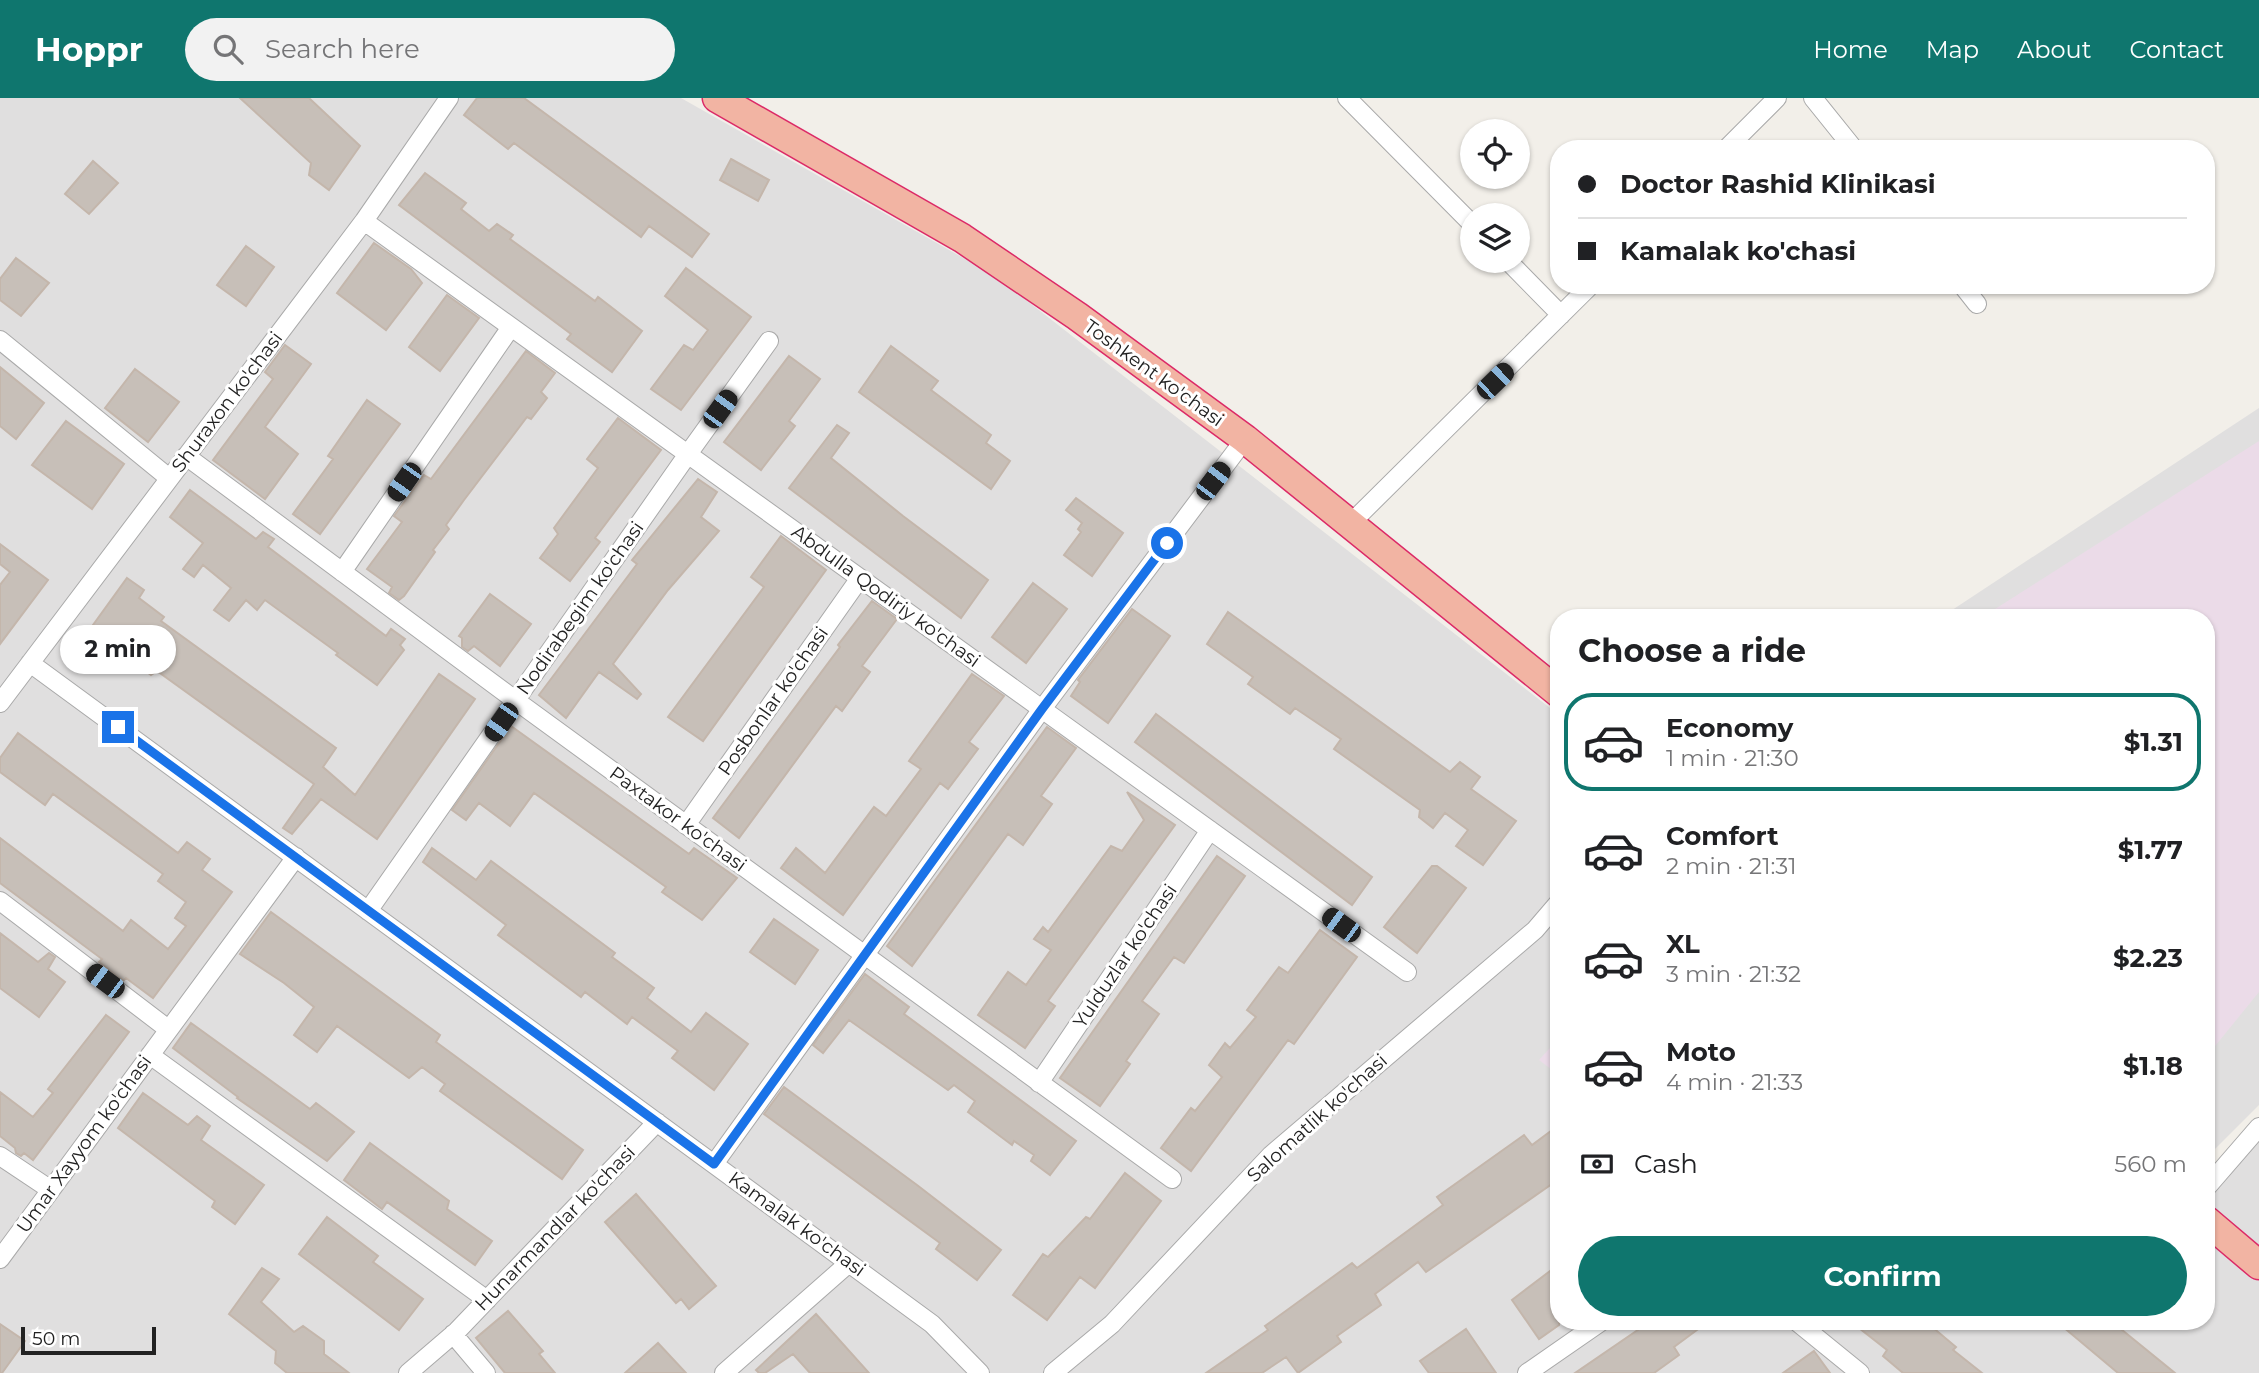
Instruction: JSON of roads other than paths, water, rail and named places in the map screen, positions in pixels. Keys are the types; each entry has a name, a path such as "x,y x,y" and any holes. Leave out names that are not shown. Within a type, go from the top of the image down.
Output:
{"highway":[{"name":"Toshkent ko'chasi","path":"717,98 962,238 1077,316 1245,439 1550,686"},
{"path":"2215,1228 2259,1265"}],"street":[{"name":"Shuraxon ko'chasi","path":"0,703 364,220 449,98"},
{"path":"1347,98 1460,212"},
{"path":"1736,140 1777,98"},
{"path":"1813,98 1847,140"},
{"name":"Abdulla Qodiriy ko'chasi","path":"364,220 1407,972"},
{"path":"1520,273 1562,315"},
{"path":"1350,524 1582,294"},
{"path":"1969,294 1977,304"},
{"path":"342,572 512,327"},
{"path":"0,340 169,478"},
{"name":"Nodirabegim ko'chasi","path":"368,911 769,341"},
{"path":"714,1164 1042,709 1245,439"},
{"name":"Paxtakor ko'chasi","path":"186,456 515,701 1172,1179"},
{"name":"Posbonlar ko'chasi","path":"685,825 860,578"},
{"name":"Kamalak ko'chasi","path":"30,663 932,1324 980,1373"},
{"name":"Yulduzlar ko'chasi","path":"1040,1083 1210,830"},
{"name":"Umar Xayyom ko'chasi","path":"0,1259 296,857"},
{"path":"0,901 168,1029"},
{"name":"Salomatlik ko'chasi","path":"1053,1373 1112,1324 1271,1155 1535,930 1550,912"},
{"path":"150,1055 487,1300"},
{"name":"Hunarmandlar ko'chasi","path":"408,1373 487,1300 657,1122"},
{"path":"2215,1178 2259,1127"},
{"path":"0,1156 51,1190"},
{"path":"724,1373 849,1263"},
{"path":"1527,1373 1589,1330"},
{"path":"1807,1330 1860,1373"},
{"path":"453,1334 486,1373"}]}
